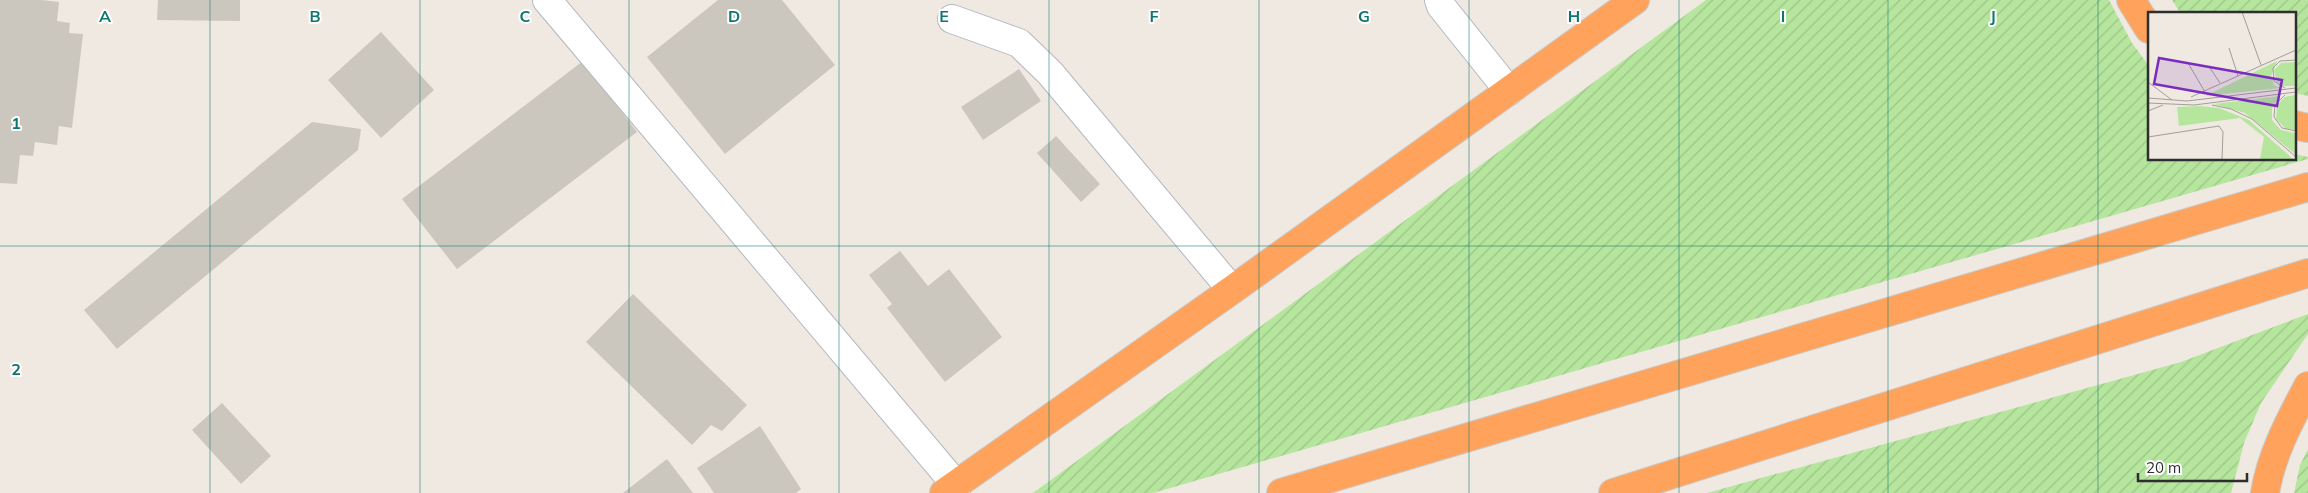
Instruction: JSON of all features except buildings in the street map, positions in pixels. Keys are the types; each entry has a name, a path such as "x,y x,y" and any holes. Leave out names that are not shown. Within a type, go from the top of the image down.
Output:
{"highway":[{"path":"951,489 1232,290 1635,0"},
{"path":"2130,0 2148,27"},
{"path":"1280,493 2308,187"},
{"path":"1613,493 2308,274"},
{"path":"2265,493 2286,427 2308,386"}],"lane":[{"path":"547,0 951,489"},
{"path":"1439,0 1441,6 1509,91"},
{"path":"952,19 1019,43 1050,74 1232,290"}],"green space":[{"path":"1706,0 2109,0 2132,43 2148,65 2148,160 2296,160 2296,154 2308,157 2308,159 1153,493 1033,493"},
{"path":"2172,0 2308,0 2308,96 2296,93 2296,12 2180,12"},
{"path":"2308,314 2308,334 2261,403 2244,443 2231,493 1707,493 2181,362"},
{"path":"2308,449 2308,493 2294,493 2300,465"}]}
